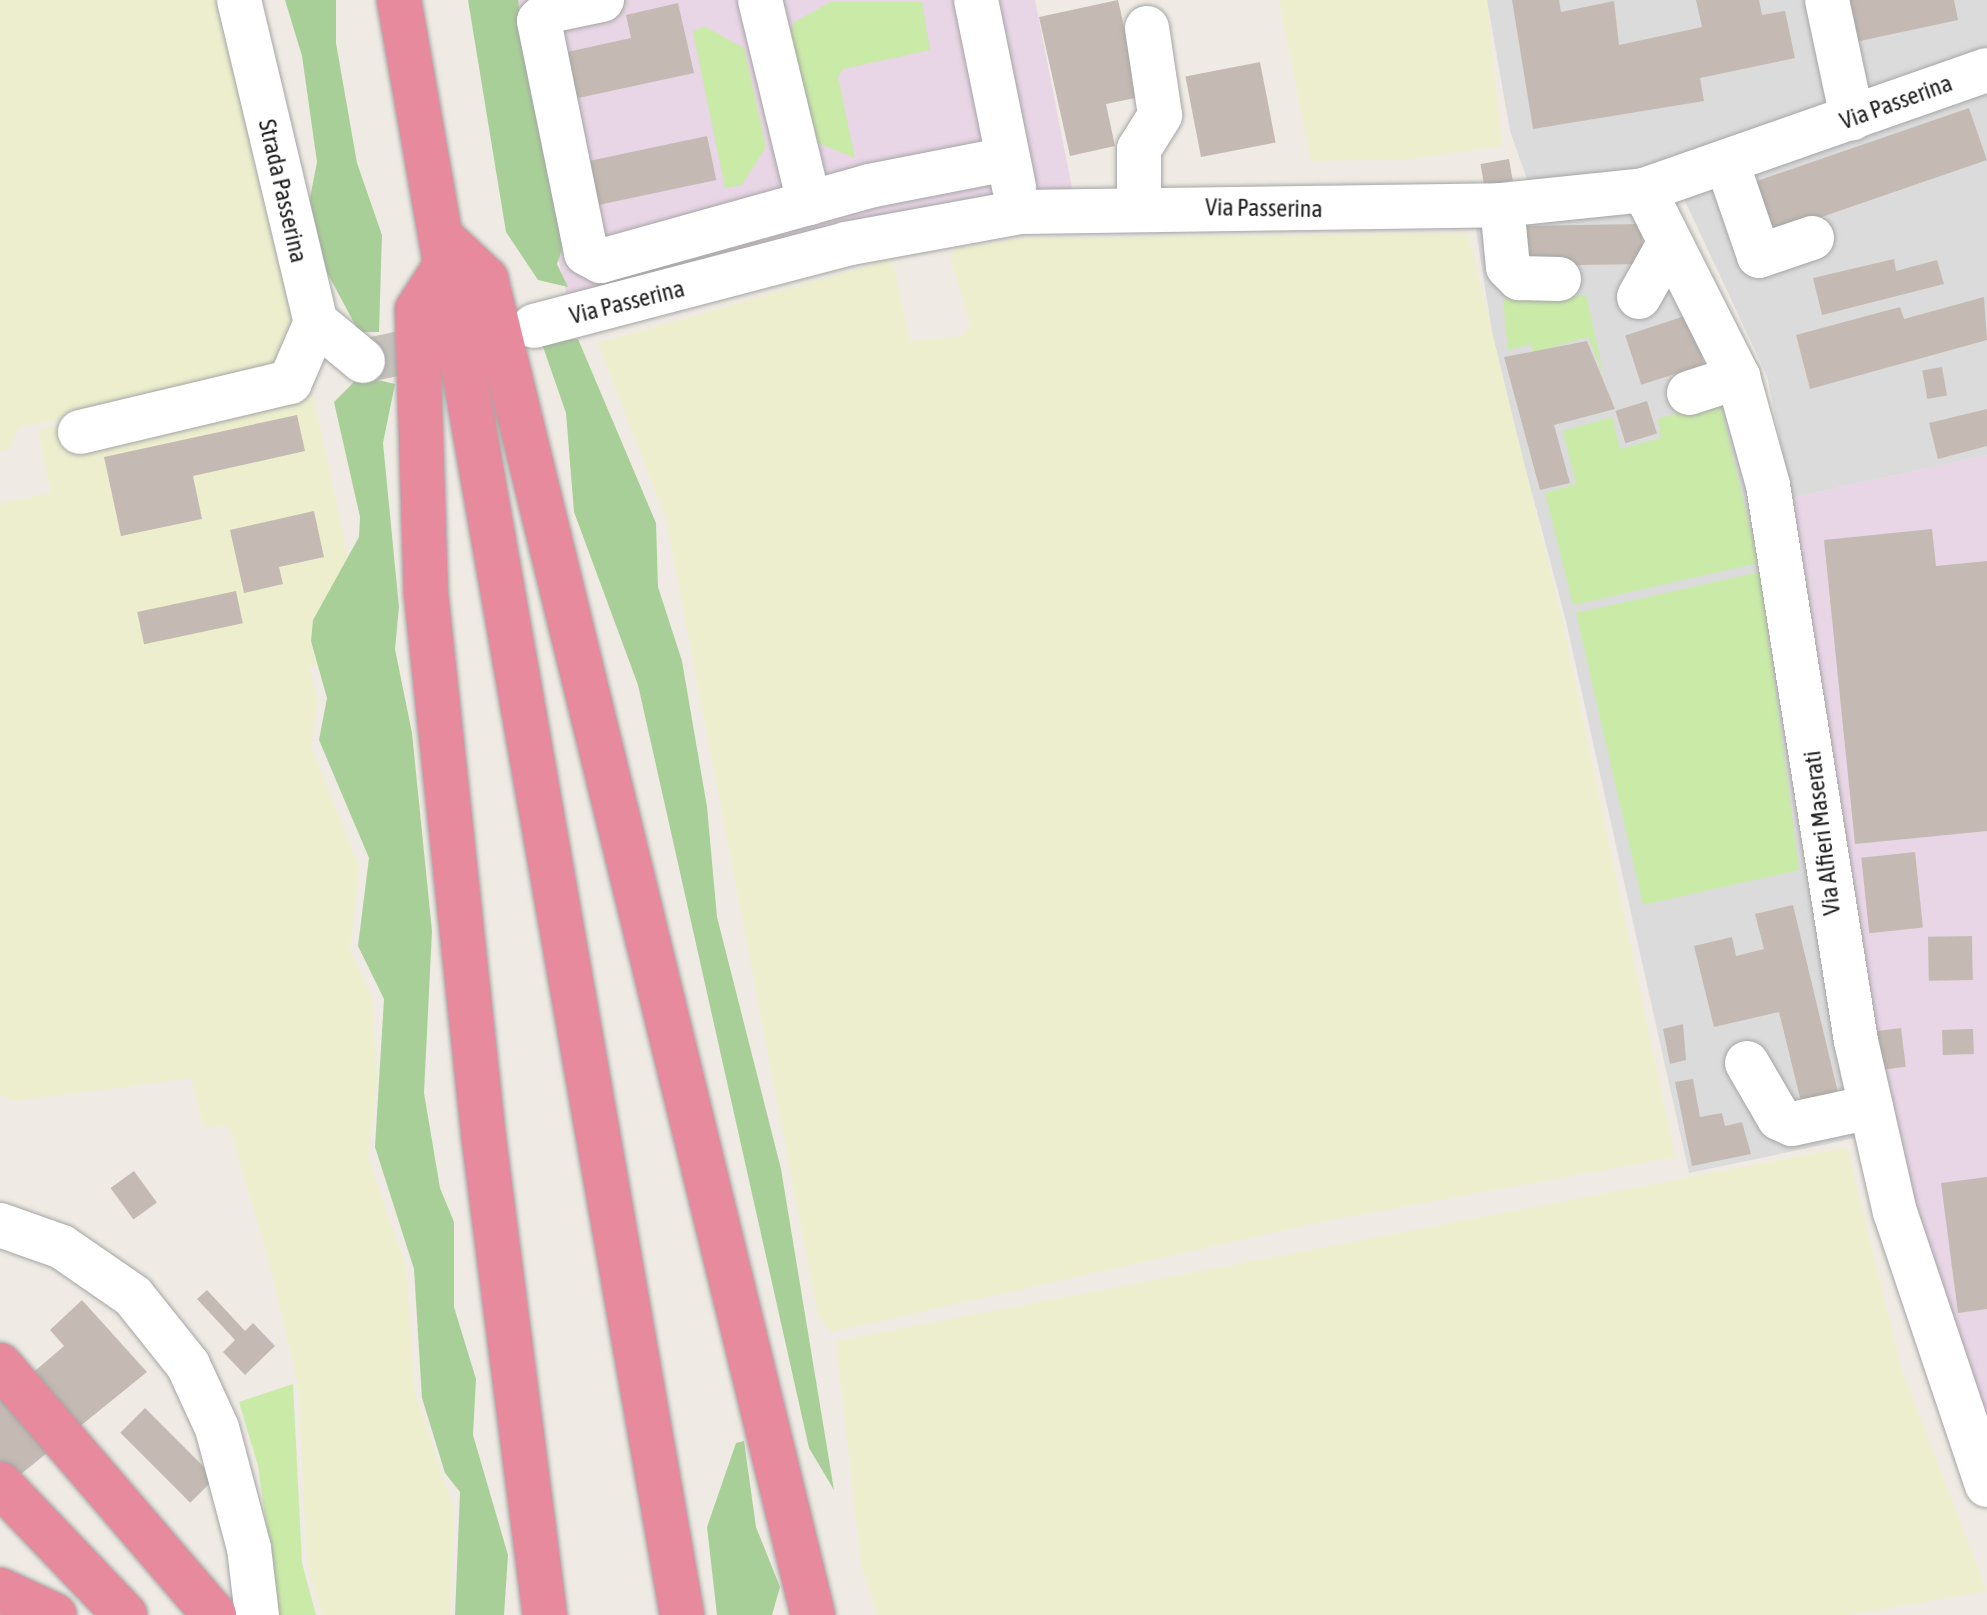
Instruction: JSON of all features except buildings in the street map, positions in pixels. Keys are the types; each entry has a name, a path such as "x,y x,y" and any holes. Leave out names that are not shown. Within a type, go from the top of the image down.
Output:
{"highway":[{"path":"399,0 682,1615"},
{"path":"444,251 417,310 426,594 484,1140 545,1615"},
{"path":"444,251 486,279 813,1615"},
{"path":"0,1365 214,1615"},
{"path":"0,1484 125,1615"},
{"path":"0,1590 54,1615"}],"street":[{"name":"Strada Passerina","path":"239,0 316,322"},
{"path":"602,0 549,11 539,21 586,253 601,261 809,203 1006,159"},
{"path":"760,0 809,203"},
{"path":"976,0 1006,159 1020,212"},
{"path":"1827,0 1852,118"},
{"path":"1139,206 1139,149 1160,115 1147,28"},
{"name":"Via Passerina","path":"534,326 846,244 1020,212 1139,206 1502,205 1644,190 1987,70"},
{"path":"1727,163 1759,256 1812,238"},
{"name":"Via Alfieri Maserati","path":"1644,190 1738,377 1768,485 1809,719 1832,919 1871,1107 1895,1212 1987,1485"},
{"path":"1502,205 1508,267 1519,278 1559,279"},
{"path":"1639,297 1670,242"},
{"path":"80,432 290,382 316,322 363,361"},
{"path":"1689,393 1738,377"},
{"path":"1747,1063 1779,1118 1792,1124 1871,1107"},
{"path":"0,1225 62,1247 133,1296 188,1365 225,1458 249,1548 257,1615"}],"shaded area":[{"path":"498,0 1035,0 1072,188 1065,196 569,305"},
{"path":"1487,0 1815,0 1835,94 1825,114 1671,169 1528,182 1510,131"},
{"path":"1835,0 1987,0 1987,55 1862,94"},
{"path":"1987,86 1987,455 1792,498 1767,376 1684,199"},
{"path":"1631,208 1733,389 1856,1138 1689,1173 1565,617 1496,358 1475,224"},
{"path":"1987,455 1987,1450 1956,1368 1857,984 1792,498"}],"green space":[{"path":"0,0 226,0 369,651 309,667 318,699 311,746 359,867 350,951 372,996 377,1079 368,1158 406,1267 415,1393 454,1510 450,1615 322,1615 307,1563 298,1385 270,1265 229,1126 204,1127 191,1078 15,1101 0,1095 0,503 51,493 38,430 123,408 19,427 9,450 0,452"},
{"path":"285,0 336,0 336,43 357,163 382,235 379,332 359,332 322,263 309,203 317,162 302,56"},
{"path":"468,0 518,0 528,79 566,239 557,264 568,287 538,280 506,232"},
{"path":"1279,0 1487,0 1502,146 1412,159 1311,161"},
{"path":"831,2 922,2 930,50 843,69 838,77 855,158 805,138 785,46 794,22"},
{"path":"704,26 744,48 766,147 742,185 725,188 693,32"},
{"path":"1468,233 1561,615 1675,1157 1325,1221 831,1332 818,1316 666,519 598,343 886,261 894,266 910,341 962,336 970,325 950,257 956,248 1023,238"},
{"path":"1586,295 1604,376 1588,337 1533,352 1531,344 1508,350 1503,299"},
{"path":"578,339 656,523 658,587 682,661 707,807 717,917 781,1169 834,1490 809,1448 638,685 574,512 566,413 541,341"},
{"path":"360,376 395,384 383,443 399,607 395,649 412,733 432,931 424,1093 440,1188 454,1222 454,1307 476,1379 473,1435 508,1555 504,1615 455,1615 460,1492 445,1473 422,1398 414,1269 375,1147 384,999 358,946 369,858 319,740 327,698 311,641 313,620 359,537 360,517 334,402"},
{"path":"1720,401 1758,563 1573,605 1545,493 1576,484 1563,431 1612,417 1620,449 1661,438 1658,419"},
{"path":"1760,572 1799,870 1643,905 1576,613"},
{"path":"1847,1147 1902,1370 1987,1591 1849,1615 877,1615 861,1565 836,1341"},
{"path":"293,1384 302,1563 316,1615 279,1615 258,1466 239,1402"},
{"path":"744,1441 756,1527 780,1587 772,1615 717,1615 707,1527 736,1443"}],"tunnel":[{"path":"363,361 453,342"}]}
